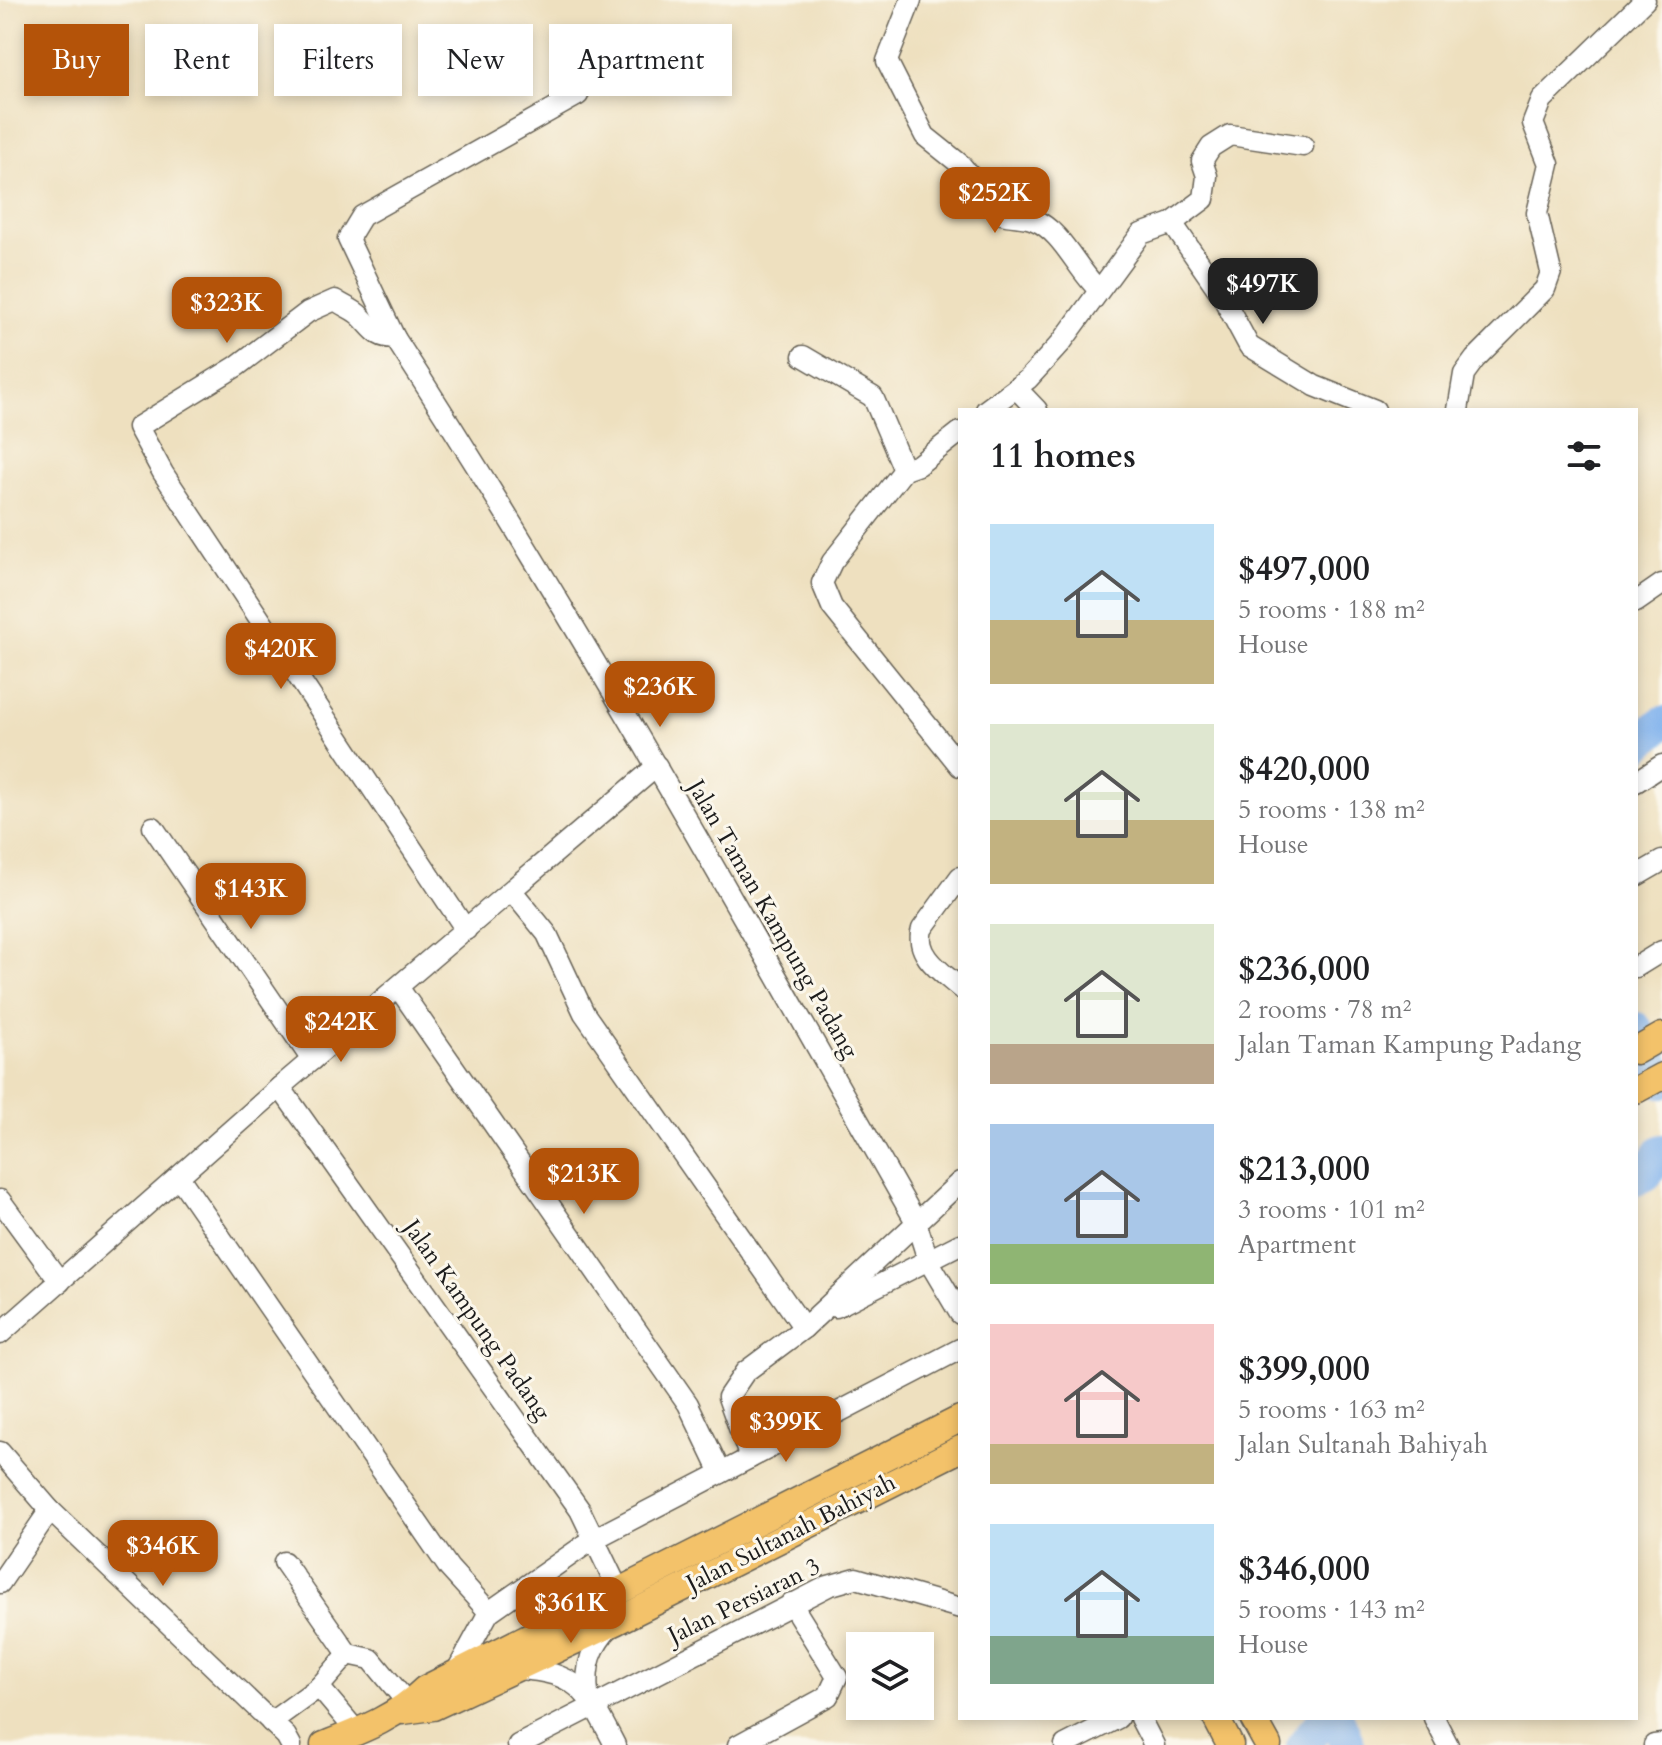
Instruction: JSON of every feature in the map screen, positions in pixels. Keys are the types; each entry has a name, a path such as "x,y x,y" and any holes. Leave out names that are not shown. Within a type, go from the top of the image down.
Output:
{"main road":[{"path":"1638,1050 1661,1037"},
{"name":"Jalan Sultanah Bahiyah","path":"324,1745 406,1708 425,1689 958,1420"},
{"name":"Jalan Sultanah Bahiyah","path":"406,1708 433,1707 617,1621 958,1450"},
{"path":"1217,1720 1230,1745"},
{"path":"1254,1720 1268,1745"}],"street":[{"path":"911,0 887,61 925,136 960,164 1002,214 1029,217 1049,227 1082,274 1099,290"},
{"path":"1458,408 1464,374 1545,289 1551,272 1537,213 1549,164 1533,123 1542,100 1645,0"},
{"path":"395,338 348,239 362,216 576,96"},
{"path":"989,408 1016,388 1061,343 1141,234 1172,223 1204,199 1207,176 1202,161 1211,147 1230,135 1303,146"},
{"path":"1172,223 1221,294 1249,346 1315,386 1370,408"},
{"name":"Jalan Taman Kampung Padang","path":"466,930 163,473 138,427 237,366 308,312 335,300 359,314 382,338 395,338 657,766 916,1222 928,1260 958,1311"},
{"path":"803,356 873,397 904,470"},
{"path":"1016,388 1035,408"},
{"path":"958,434 918,465 904,470 832,562 822,583 832,607 958,764"},
{"path":"1638,601 1662,584"},
{"path":"1638,781 1662,765"},
{"path":"0,1334 280,1087 657,766"},
{"path":"153,827 312,1060"},
{"path":"1638,875 1662,861"},
{"path":"958,880 922,929 920,938 929,960 958,986"},
{"path":"512,891 547,934 584,1013 809,1323"},
{"path":"1638,966 1662,951"},
{"path":"398,987 688,1404 721,1473"},
{"name":"Jalan Kampung Padang","path":"280,1087 580,1510 619,1591"},
{"path":"179,1177 449,1568 489,1612"},
{"path":"750,1458 728,1397 745,1372 809,1323 958,1184"},
{"path":"0,1200 60,1282"},
{"path":"809,1323 958,1245"},
{"path":"455,1674 489,1612 592,1540 958,1350"},
{"path":"0,1452 50,1510 271,1722 291,1745"},
{"path":"0,1583 50,1510"},
{"path":"284,1562 348,1654 371,1659 406,1708"},
{"name":"Jalan Persiaran 3","path":"518,1745 591,1700 828,1586 856,1578 958,1607"},
{"path":"738,1745 828,1696 834,1688 837,1677 791,1603"},
{"path":"591,1700 586,1675 592,1649 617,1621"},
{"path":"271,1722 319,1687 348,1654"},
{"path":"514,1669 546,1670 572,1680 591,1700 615,1745"},
{"path":"319,1687 357,1732"},
{"path":"1065,1745 1114,1720"},
{"path":"1141,1720 1154,1745"},
{"path":"1435,1720 1448,1745"},
{"path":"1654,1745 1662,1744"}],"waterway":[{"path":"1638,744 1662,723"},
{"path":"1638,1033 1662,1081"},
{"path":"1638,1178 1646,1174 1662,1151"},
{"path":"1303,1745 1323,1720"},
{"path":"1338,1720 1348,1745"}]}
